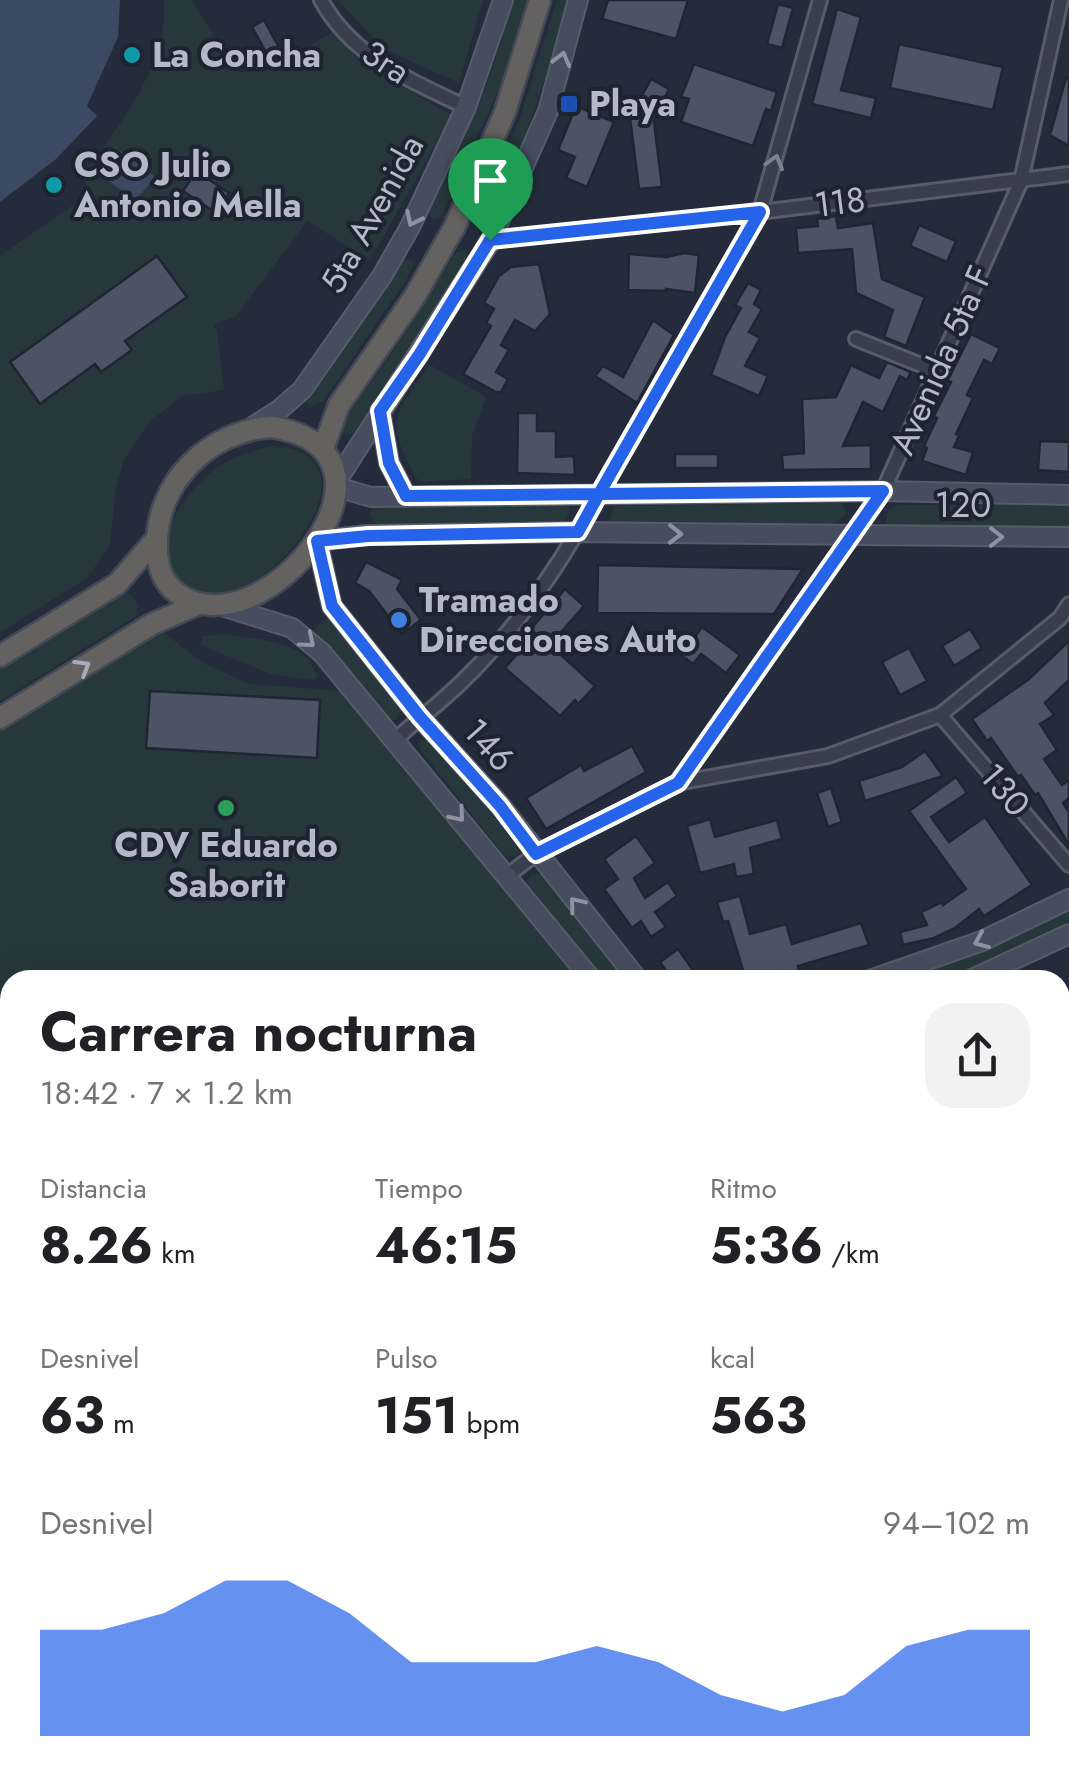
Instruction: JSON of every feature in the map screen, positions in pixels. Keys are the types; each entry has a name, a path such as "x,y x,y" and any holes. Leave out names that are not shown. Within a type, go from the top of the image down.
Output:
{"highway":[{"name":"5ta Avenida","path":"323,449 339,405 415,296 455,226 505,112 540,0"},
{"name":"5ta Avenida","path":"292,430 339,405"},
{"path":"0,718 152,624 209,604 250,596 294,568 330,520 336,485 323,449 305,433 250,428 228,436 209,447 180,474 168,494 157,538 162,576 172,590 209,604"},
{"path":"0,656 117,584 157,538"}],"main road":[{"name":"5ta Avenida","path":"250,428 302,390 382,276 410,228 466,107 503,0"},
{"path":"336,485 490,240 548,111 578,0"},
{"path":"380,411 389,463 406,496"},
{"name":"120","path":"336,485 371,497 883,491 1069,494"},
{"name":"120","path":"317,541 368,536 578,532 1069,538"},
{"name":"146","path":"317,541 332,606 420,717 500,806 630,970"},
{"name":"146","path":"209,604 292,628 322,653 584,970"},
{"path":"899,970 982,941 1069,899"},
{"path":"992,970 1069,934"}],"street":[{"name":"3ra","path":"321,0 356,46 388,69 466,107"},
{"path":"395,740 443,700 548,582 578,532 760,212 820,0"},
{"name":"Avenida 5ta F","path":"678,783 883,491 1021,181 1061,0"},
{"name":"118","path":"490,240 1069,174"},
{"path":"856,339 936,371"},
{"path":"508,875 536,854 678,783 828,756 940,714 1060,618 1069,604"},
{"name":"130","path":"940,714 1069,865"}],"shaded area":[{"path":"164,0 191,0 238,72 264,72 333,32 362,64 452,115 370,260 307,221 235,317 213,325 224,390 182,396 150,421 124,460 115,492 110,545 87,578 0,633 0,256 92,192 81,178 125,117 149,72 163,25"},
{"path":"338,0 483,0 459,83 384,49"},
{"path":"513,0 527,0 500,87 441,217 432,220 428,210 489,80"},
{"path":"557,0 569,0 543,83 490,217 483,218 480,211 520,118"},
{"path":"465,250 470,258 431,322 353,433 343,435 342,423 407,332 456,252"},
{"path":"402,260 413,264 407,279 323,401 310,407 310,397"},
{"path":"430,365 486,397 472,436 471,479 419,482 401,446 397,433 400,410"},
{"path":"272,446 304,454 319,471 320,495 310,522 292,549 267,572 239,589 210,595 189,590 170,572 165,558 165,543 177,512 216,468"},
{"path":"563,503 570,513 561,525 380,525 373,522 370,512 378,504"},
{"path":"842,503 846,514 834,525 614,526 610,520 613,508 619,506"},
{"path":"899,505 1069,505 1069,526 894,528 886,522 888,509"},
{"path":"129,593 138,605 136,616 0,701 0,669 119,595"},
{"path":"330,616 402,709 396,720 384,718 313,630"},
{"name":"CDV Eduardo Saborit","path":"152,624 205,664 250,684 354,692 584,970 0,970 0,718"},
{"path":"224,634 292,648 312,664 317,676 313,680 271,674 200,645 203,636"},
{"path":"432,735 441,741 518,844 520,854 504,855 420,749 418,744"},
{"path":"533,874 542,874 620,970 597,970 528,880"},
{"path":"1069,908 1069,921 966,970 931,970 1006,940"}],"water":[{"path":"0,0 120,0 118,37 87,106 97,116 56,159 0,202"},
{"path":"114,146 155,177 136,200 94,171"}],"building":[{"path":"608,0 688,0 676,39 602,19"},
{"path":"778,4 793,8 782,48 767,44"},
{"path":"837,9 861,17 841,90 876,98 871,118 812,104"},
{"path":"264,20 282,53 270,59 252,27"},
{"path":"899,44 1003,67 993,110 890,88"},
{"path":"694,64 777,92 771,111 766,109 753,146 681,122 689,99 681,97"},
{"path":"1069,78 1069,146 1050,135"},
{"path":"651,79 669,89 654,121 662,187 639,189 630,118"},
{"path":"576,106 614,122 587,187 566,178 575,157 558,150"},
{"path":"196,171 229,193 216,213 183,191"},
{"path":"836,216 838,228 873,223 882,279 925,297 906,346 884,337 893,310 856,293 852,249 798,253 796,228 818,226 817,219"},
{"path":"919,225 956,241 947,262 910,246"},
{"path":"629,254 667,257 699,255 695,293 628,290"},
{"path":"157,256 187,297 125,341 132,350 101,372 95,364 40,404 10,362"},
{"path":"539,264 550,314 535,331 515,320 501,345 509,350 496,372 508,379 501,392 496,392 463,374 491,326 486,323 494,309 484,303 499,276 511,267"},
{"path":"748,283 761,290 754,304 762,309 749,332 760,338 745,366 768,376 759,396 711,375 741,308 735,305"},
{"path":"653,320 674,335 637,403 595,376 603,366 623,377"},
{"path":"971,334 1000,348 992,364 984,360 967,395 973,398 956,434 959,436 954,447 973,452 966,475 922,461 927,448 924,446 937,418 934,416 951,382 947,381"},
{"path":"887,362 911,372 907,380 900,376 883,412 863,402 843,446 871,445 871,469 783,470 782,455 804,453 802,399 836,397 851,365 879,378"},
{"path":"518,413 537,413 537,431 556,431 556,457 574,456 575,475 517,473"},
{"path":"1040,441 1069,442 1069,472 1038,470"},
{"path":"675,454 718,454 718,468 675,468"},
{"path":"366,562 402,580 397,589 421,620 402,634 369,591 355,583"},
{"path":"598,565 803,569 774,614 597,613"},
{"path":"565,589 584,606 550,645 595,686 560,716 505,668"},
{"path":"702,627 740,655 726,673 701,654 693,664 681,655"},
{"path":"970,629 982,648 954,666 942,646"},
{"path":"1069,641 1069,680 1045,703 1054,715 1040,724 1057,750 1044,759 1062,785 1069,780 1069,798 1063,803 1069,812 1069,845 1038,793 1035,795 1021,775 1018,777 991,738 987,741 972,719 1029,679"},
{"path":"909,648 927,681 900,695 882,662"},
{"path":"150,691 320,700 317,758 146,748"},
{"path":"632,746 646,772 546,829 526,798 581,765 584,771"},
{"path":"925,751 943,776 865,801 859,781 902,767"},
{"path":"956,777 967,793 931,817 949,842 985,817 1032,885 984,916 979,909 934,938 903,945 900,932 927,925 921,912 942,902 943,905 966,889 909,811"},
{"path":"831,788 842,822 828,827 817,793"},
{"path":"710,819 715,837 777,820 782,839 750,848 754,874 736,877 734,864 700,873 687,826"},
{"path":"636,836 655,863 634,878 645,898 668,882 677,896 655,912 666,927 651,937 641,921 632,928 604,889 618,879 604,859"},
{"path":"740,896 750,934 786,924 792,944 861,923 869,945 798,966 799,970 743,970 728,921 723,922 717,902"},
{"path":"678,949 693,970 665,970 660,962"}],"place":[{"name":"La Concha","path":"132,55"},
{"name":"Playa","path":"569,104"},
{"name":"CSO Julio Antonio Mella","path":"54,185"},
{"name":"Tramado Direcciones Auto","path":"399,620"},
{"name":"CDV Eduardo Saborit","path":"226,808"}],"route":[{"path":"490,240 380,411 389,463 406,496 599,494 578,532 368,536 317,541 332,606 536,854 678,783 883,491 599,494 760,212 490,240"}]}
